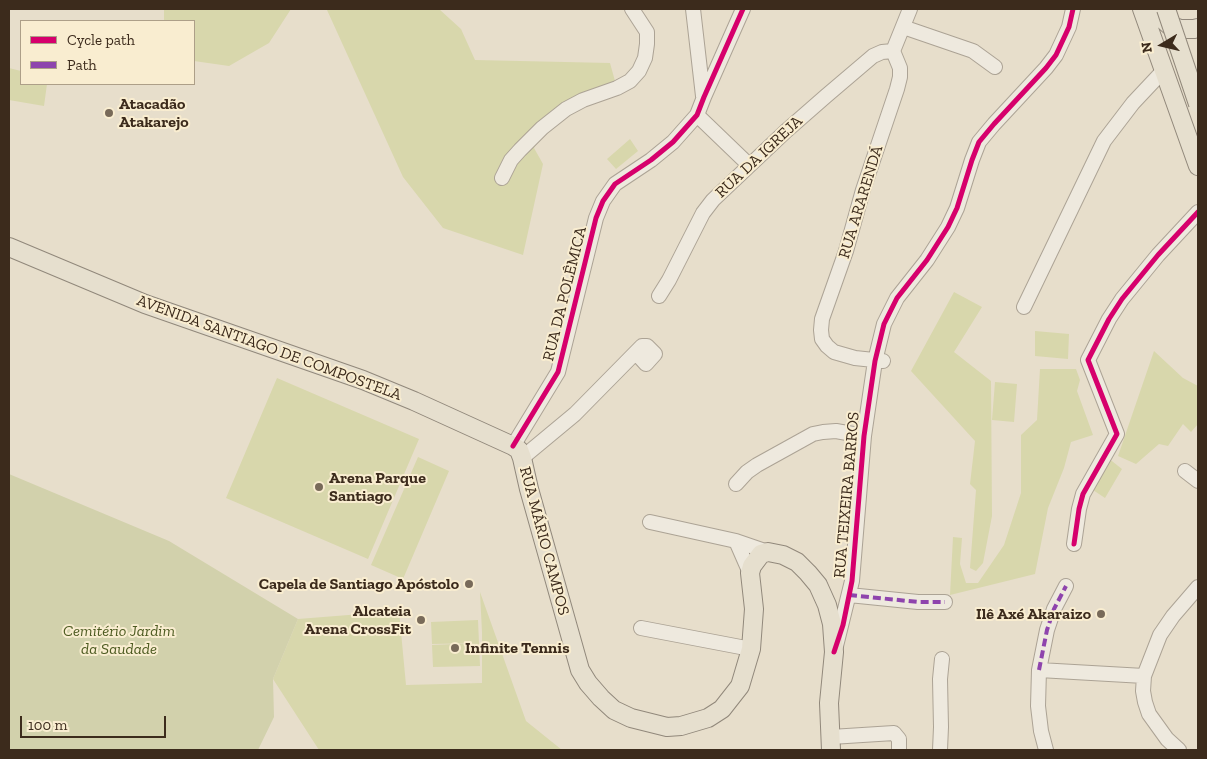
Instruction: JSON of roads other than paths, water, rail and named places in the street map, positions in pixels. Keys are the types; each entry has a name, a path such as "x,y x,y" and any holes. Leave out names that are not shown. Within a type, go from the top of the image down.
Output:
{"main road":[{"path":"1142,9 1198,166"},
{"path":"1156,9 1157,14 1170,25 1180,29 1198,28"},
{"path":"1166,9 1198,104"},
{"name":"AVENIDA SANTIAGO DE COMPOSTELA","path":"9,247 145,304 363,380 414,401 518,452"},
{"name":"RUA MÁRIO CAMPOS","path":"518,452 580,670 588,683 614,710 631,718 667,727 681,726 708,718 722,709 740,686 751,650 754,610 750,573"},
{"path":"750,573 756,559 761,554 768,552 783,555 797,562 818,585 827,605 832,624 834,652"},
{"name":"RUA TEIXEIRA BARROS","path":"831,744 829,703 834,652"}],"street":[{"path":"502,178 511,160 520,150 542,128 566,109 584,100 618,88 630,81 639,71 645,58 647,32 632,9"},
{"path":"693,9 704,97"},
{"name":"RUA DA POLÊMICA","path":"518,452 558,372 596,218 608,192 615,184 673,142 697,115 742,9"},
{"path":"893,51 910,9"},
{"name":"RUA TEIXEIRA BARROS","path":"834,652 852,580 864,436 879,361 884,324 897,298 939,242 957,208 979,142 1056,55 1069,27 1073,9"},
{"path":"903,27 973,51 994,66"},
{"name":"RUA ARARENDÁ","path":"879,361 834,352 822,339 821,330 822,319 846,251 862,190 899,83 900,68 893,51"},
{"name":"RUA DA IGREJA","path":"659,296 703,213 713,200 801,117 874,56 882,52 893,51"},
{"path":"1024,307 1104,141 1133,103 1164,70"},
{"path":"697,115 749,165"},
{"path":"1074,544 1083,494 1090,478 1116,437 1116,427 1088,360 1109,319 1122,299 1158,255 1198,212"},
{"path":"518,452 575,414 636,353"},
{"path":"736,484 747,472 757,465 813,434 836,431 864,436"},
{"path":"1185,471 1198,481"},
{"path":"650,522 736,541 768,552"},
{"path":"736,541 750,573"},
{"path":"1046,750 1041,731 1038,706 1039,670 1047,630 1054,609 1066,586"},
{"path":"1179,750 1167,738 1149,714 1143,691 1144,676 1160,635 1173,616 1198,587"},
{"path":"849,595 945,602"},
{"path":"641,628 751,650"},
{"path":"940,750 940,679 942,659"},
{"path":"1039,670 1144,676"},
{"path":"831,744 894,733 899,739 899,750"}],"place":[{"name":"Atacadão Atakarejo","path":"109,113"},
{"name":"Arena Parque Santiago","path":"319,487"},
{"name":"Capela de Santiago Apóstolo","path":"469,584"},
{"name":"Ilê Axé Akaraizo","path":"1101,614"},
{"name":"Alcateia Arena CrossFit","path":"421,620"},
{"name":"Infinite Tennis","path":"455,648"}],"park label":[{"name":"Cemitério Jardim da Saudade","path":"119,640"}]}
